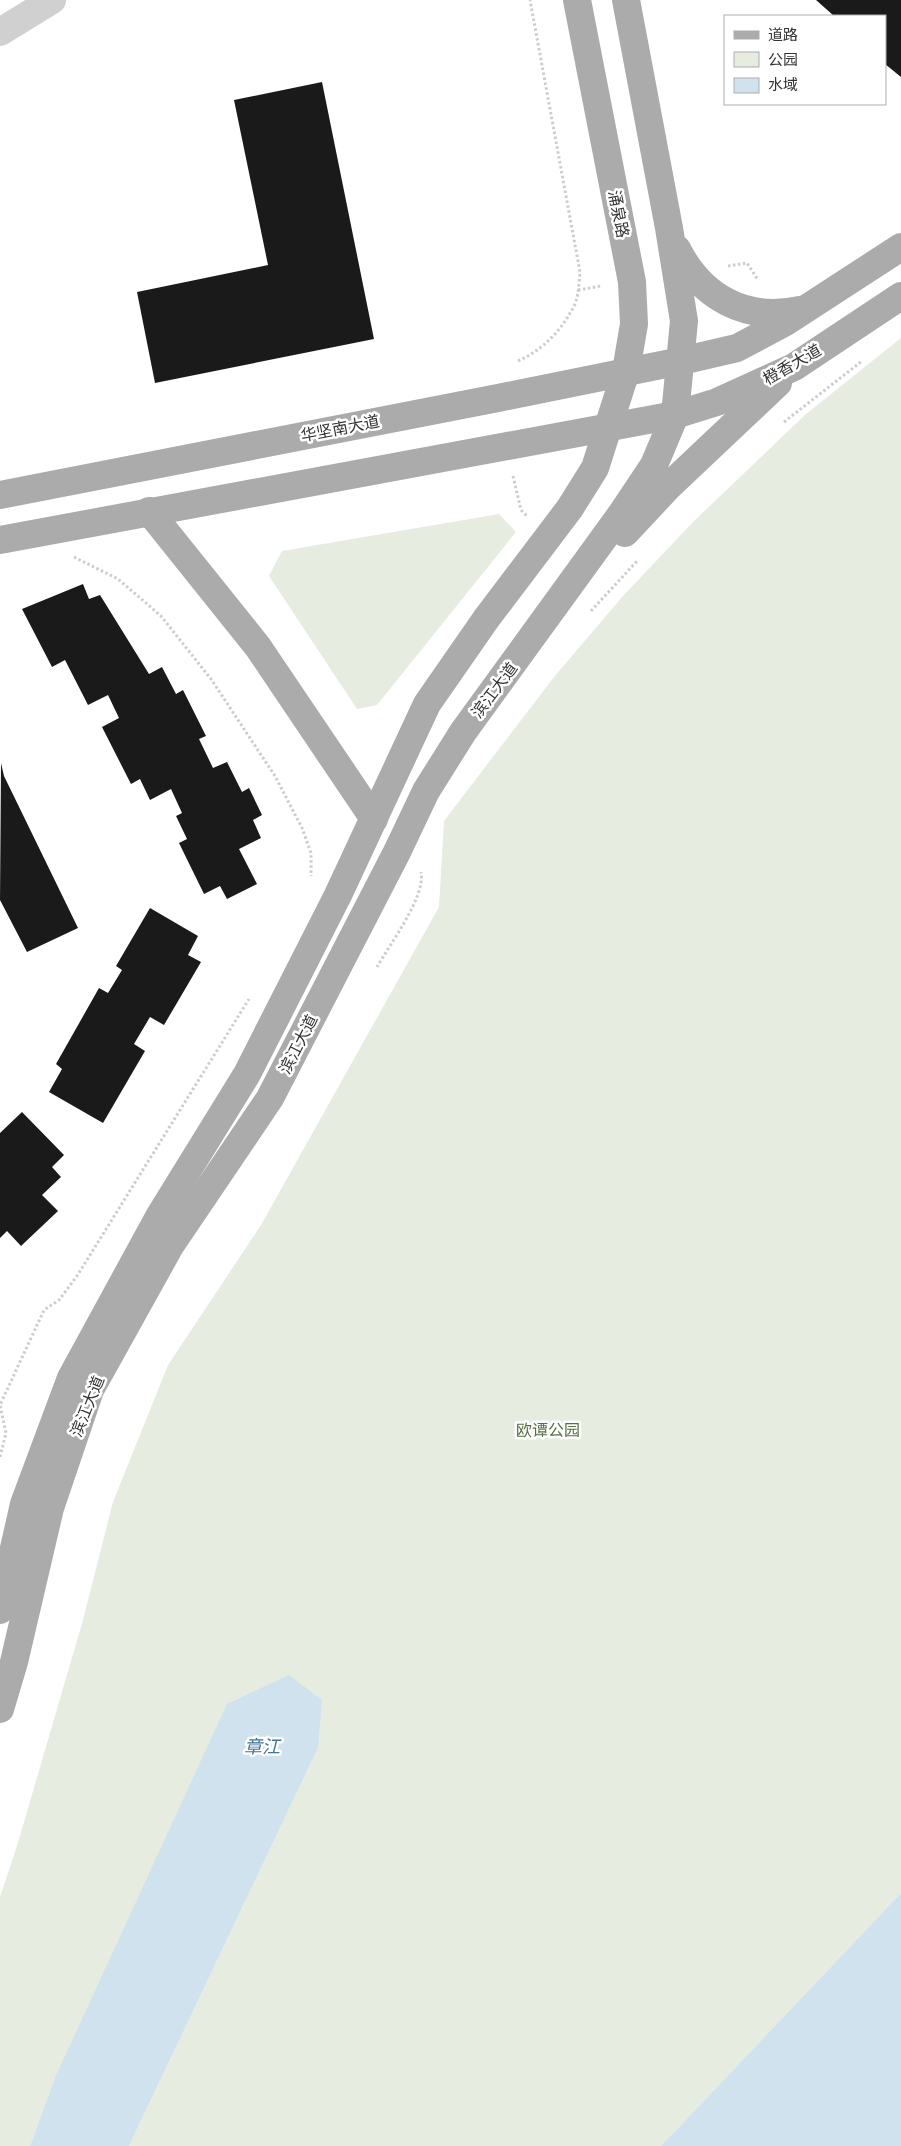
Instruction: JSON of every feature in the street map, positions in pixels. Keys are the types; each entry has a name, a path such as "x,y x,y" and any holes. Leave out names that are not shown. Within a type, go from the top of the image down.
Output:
{"main road":[{"name":"涌泉路","path":"577,0 632,282 634,324 626,371 608,428"},
{"path":"0,540 486,448 608,428 674,414 684,321 669,228 626,0"},
{"path":"669,228 685,266 713,294 731,304 758,312 787,313 806,309"},
{"path":"681,361 736,348 784,323 901,248"},
{"name":"橙香大道","path":"674,414 716,402 794,367 901,296"},
{"name":"华坚南大道","path":"0,495 681,361"},
{"path":"539,630 602,556 669,486 794,367"},
{"name":"滨江大道","path":"0,1709 14,1662 50,1508 90,1390 170,1246 270,1098 397,852 426,791 463,732 539,630 654,465 674,414"},
{"name":"滨江大道","path":"0,1610 24,1504 70,1378 160,1214 247,1074 338,895 427,704 486,619 570,508 595,468 608,428"},
{"path":"149,511 258,647 374,819"}],"street":[{"path":"0,32 52,0"}],"path":[{"path":"513,364 536,352 556,333 575,303 580,272 530,0"},
{"path":"777,428 863,360"},
{"path":"67,556 74,557 118,580 161,616 211,679 275,776 302,828 311,853 312,874 310,882"},
{"path":"590,612 643,556"},
{"path":"377,967 416,900 422,880 420,870"},
{"path":"0,1457 6,1433 0,1405 44,1310 59,1300 78,1276 253,992"}],"green space":[{"name":"欧谭公园","path":"901,338 901,1893 661,2146 129,2146 318,1748 54,2080 30,2146 0,2146 0,1897 17,1846 83,1620 113,1502 168,1365 261,1225 439,907 444,821 554,677 623,596 694,521 806,414"},
{"path":"499,514 516,532 377,705 357,709 269,576 282,551"}],"water":[{"name":"章江","path":"289,1675 322,1700 318,1748 129,2146 30,2146 54,2080 227,1704"},
{"path":"901,1893 901,2146 661,2146"}],"building":[{"path":"816,0 901,0 901,77 886,65 886,15 833,15"},
{"path":"322,82 374,339 155,383 137,292 268,265 234,100"},
{"path":"83,584 89,599 100,595 149,674 162,667 176,694 183,690 206,736 199,739 213,768 227,762 242,792 249,788 262,815 253,820 261,838 239,849 257,884 227,899 220,886 204,894 179,843 187,839 176,816 182,813 171,789 150,800 140,779 131,784 102,727 119,718 108,695 88,705 65,660 52,667 22,609"},
{"path":"1,763 4,776 78,928 27,952 0,900"},
{"path":"150,908 198,936 188,955 201,962 164,1025 150,1017 134,1044 145,1051 103,1123 49,1092 62,1069 56,1064 99,988 108,993 122,970 116,966"},
{"path":"22,1112 64,1155 52,1167 61,1177 42,1195 58,1211 21,1246 7,1231 0,1238 0,1133"}]}
